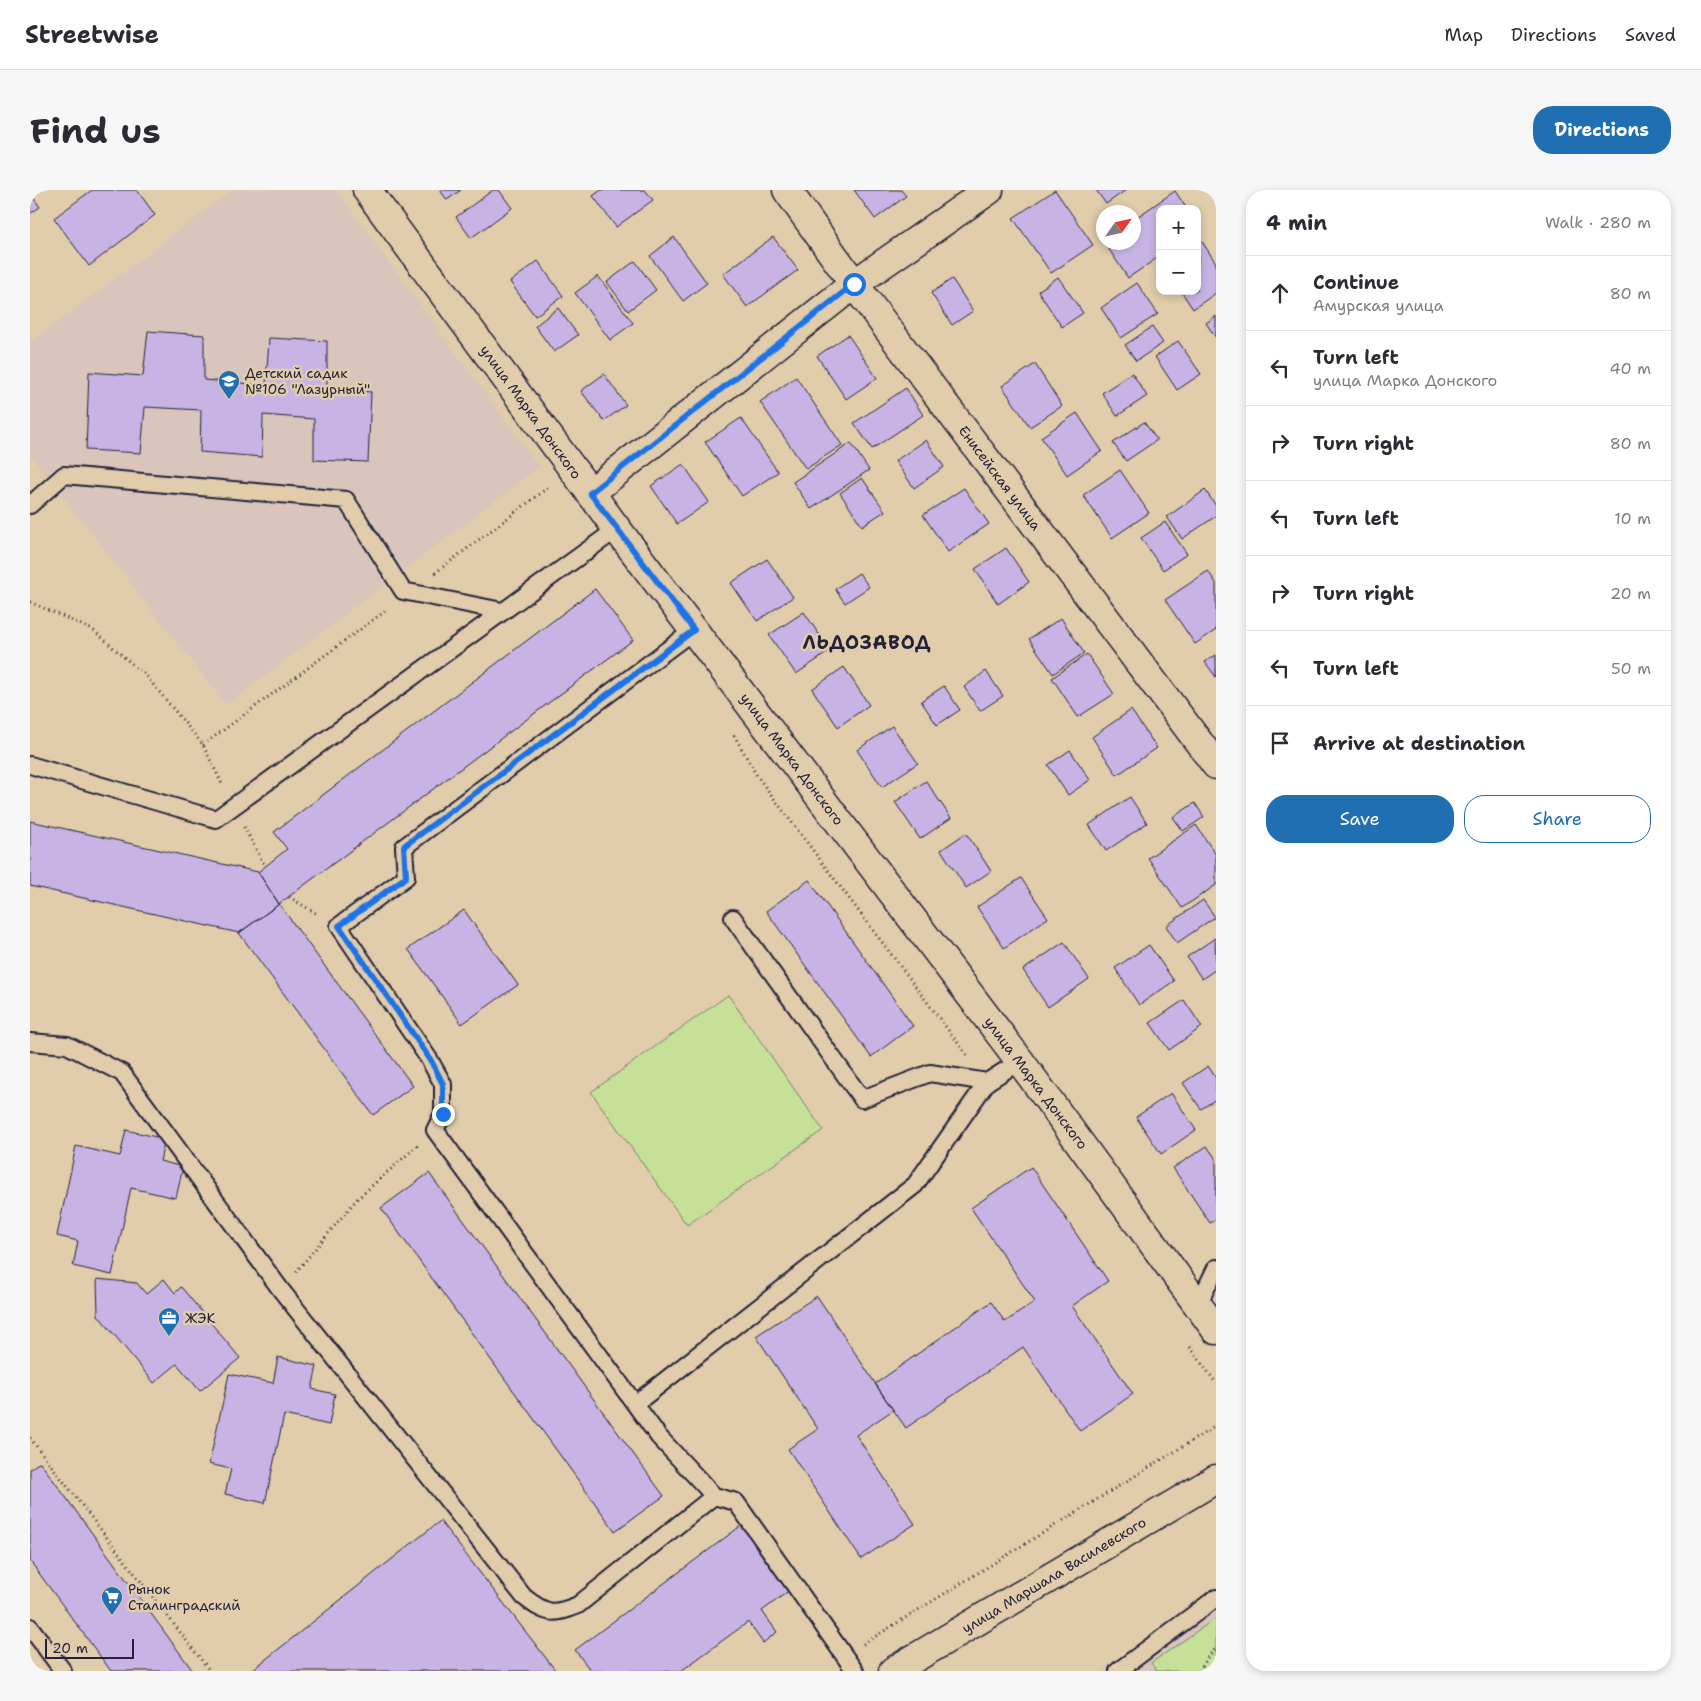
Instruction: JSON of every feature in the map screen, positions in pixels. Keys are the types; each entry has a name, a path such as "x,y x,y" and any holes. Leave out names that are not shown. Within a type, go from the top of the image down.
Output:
{"street":[{"name":"улица Марка Донского","path":"366,190 617,529 1020,1061 1216,1330"},
{"name":"Енисейская улица","path":"787,190 854,284 1216,765"},
{"path":"590,493 854,284 988,190"},
{"name":"улица Маршала Василевского","path":"893,1671 1216,1479"}],"lane":[{"path":"30,505 64,475 346,500 403,590 502,611"},
{"path":"30,765 216,819 617,529"},
{"path":"694,630 404,846 406,877 339,926 430,1059 443,1084 443,1114 435,1130 659,1437 714,1496 736,1502 855,1671"},
{"path":"732,918 862,1099 930,1073 987,1082"},
{"path":"30,1042 67,1046 122,1073 281,1290 524,1597 540,1610 559,1613 578,1605 714,1496"},
{"path":"635,1404 915,1185 987,1082 1020,1061"},
{"path":"1198,1304 1216,1268"},
{"path":"1118,1671 1216,1598"},
{"path":"30,1627 63,1671"}],"path":[{"path":"203,745 554,483"},
{"path":"30,602 93,630 147,676 203,745 233,807 266,866"},
{"path":"289,897 339,926"},
{"path":"281,1290 357,1199 435,1130"},
{"path":"845,1656 1216,1426"},
{"path":"30,1438 210,1671"},
{"path":"1200,1671 1207,1658 1216,1648"}],"shaded area":[{"path":"233,190 336,190 539,467 226,705 30,454 30,343"},
{"path":"1216,1592 1216,1671 1100,1671"}],"green space":[{"path":"728,995 823,1130 687,1225 591,1092"},
{"path":"1216,1618 1216,1671 1157,1671 1151,1663"}],"building":[{"path":"92,190 137,190 155,215 89,266 54,218"},
{"path":"440,190 461,190 447,200"},
{"path":"493,190 499,190 512,208 471,238 456,217"},
{"path":"601,190 645,190 653,200 616,227 593,196"},
{"path":"854,190 901,190 906,196 875,219"},
{"path":"1055,190 1093,245 1051,273 1013,218"},
{"path":"1096,190 1126,190 1106,204"},
{"path":"1175,191 1184,205 1156,205 1156,259 1128,278 1109,250 1141,250 1141,214"},
{"path":"30,193 40,207 31,213 30,212"},
{"path":"674,237 707,283 683,301 650,256"},
{"path":"773,237 798,270 747,307 723,274"},
{"path":"1201,240 1216,263 1216,293 1193,309 1184,295 1201,295"},
{"path":"538,261 563,296 535,316 510,282"},
{"path":"635,261 656,290 628,311 607,282"},
{"path":"598,276 633,323 610,340 575,293"},
{"path":"1058,277 1083,313 1062,327 1038,291"},
{"path":"952,279 973,311 952,325 931,293"},
{"path":"1137,283 1158,314 1121,338 1101,308"},
{"path":"558,308 578,335 554,352 535,326"},
{"path":"1216,316 1216,338 1206,323"},
{"path":"1152,327 1163,343 1136,361 1125,345"},
{"name":"Детский садик №106 \"Лазурный\"","path":"148,331 204,335 204,380 266,385 269,338 327,341 327,388 371,392 368,462 314,460 314,419 263,415 262,457 200,452 201,410 145,407 141,453 86,450 89,372 143,376"},
{"path":"848,335 877,378 846,399 817,356"},
{"path":"1178,341 1201,374 1177,390 1155,357"},
{"path":"1035,364 1062,406 1030,427 1002,386"},
{"path":"1132,373 1147,396 1117,416 1102,393"},
{"path":"604,374 626,405 604,421 581,391"},
{"path":"796,377 842,445 806,469 760,402"},
{"path":"906,388 923,415 872,449 854,423"},
{"path":"1077,413 1102,451 1067,475 1041,437"},
{"path":"741,418 778,472 742,496 705,442"},
{"path":"1144,422 1157,440 1126,461 1113,443"},
{"path":"926,440 944,467 914,488 895,461"},
{"path":"851,443 869,470 811,509 793,482"},
{"path":"683,464 709,502 677,524 651,486"},
{"path":"1120,470 1149,513 1112,538 1083,495"},
{"path":"862,478 885,511 862,526 840,493"},
{"path":"964,488 989,524 948,552 923,515"},
{"path":"1205,490 1216,506 1216,516 1182,539 1167,517"},
{"path":"1165,522 1187,554 1163,570 1141,538"},
{"path":"1006,548 1029,582 998,604 975,569"},
{"path":"767,559 793,597 757,621 731,583"},
{"path":"1208,571 1216,583 1216,630 1195,644 1165,600"},
{"path":"859,573 869,587 845,603 835,589"},
{"path":"595,589 633,640 279,904 258,872 287,849 274,832"},
{"path":"804,612 830,651 796,674 769,635"},
{"path":"1061,618 1084,653 1053,674 1029,639"},
{"path":"1087,654 1114,694 1078,717 1052,678"},
{"path":"1216,655 1216,677 1205,662"},
{"path":"844,667 869,705 838,727 812,689"},
{"path":"986,671 1003,696 980,711 964,687"},
{"path":"944,686 960,710 937,725 921,701"},
{"path":"1131,710 1157,748 1117,775 1092,737"},
{"path":"892,726 918,763 882,787 857,750"},
{"path":"1070,750 1090,780 1068,795 1048,765"},
{"path":"926,781 951,818 920,839 895,802"},
{"path":"1130,797 1147,823 1106,851 1089,825"},
{"path":"1195,803 1204,817 1183,831 1173,817"},
{"path":"30,821 258,872 279,904 239,933 30,886"},
{"path":"1196,825 1216,855 1216,885 1182,908 1148,858"},
{"path":"966,833 991,871 966,888 941,850"},
{"path":"1021,878 1048,918 1004,948 977,907"},
{"path":"809,880 913,1026 871,1057 766,911"},
{"path":"1203,900 1215,917 1177,943 1166,926"},
{"path":"279,904 413,1086 373,1115 239,933"},
{"path":"464,910 518,985 462,1024 408,949"},
{"path":"1215,938 1216,969 1202,979 1187,957"},
{"path":"1064,942 1089,979 1048,1007 1023,970"},
{"path":"1149,945 1174,981 1139,1005 1115,968"},
{"path":"1184,1000 1202,1027 1169,1050 1150,1023"},
{"path":"1208,1066 1216,1078 1216,1099 1201,1109 1183,1083"},
{"path":"1171,1093 1196,1130 1161,1154 1136,1117"},
{"path":"126,1130 165,1139 160,1161 183,1167 176,1198 131,1188 112,1275 73,1266 78,1241 57,1236 76,1146 120,1156"},
{"path":"1207,1146 1216,1159 1216,1219 1210,1223 1173,1168"},
{"path":"1031,1167 1108,1281 1072,1306 1133,1394 1080,1431 1023,1347 906,1428 875,1384 991,1302 1005,1322 1035,1302 971,1208"},
{"path":"429,1173 664,1496 615,1531 381,1208"},
{"name":"ЖЭК","path":"97,1279 137,1283 146,1294 164,1279 175,1293 181,1287 240,1358 200,1391 177,1364 154,1383 98,1315"},
{"path":"817,1296 893,1410 856,1435 915,1524 861,1559 788,1449 818,1429 756,1336"},
{"path":"278,1357 317,1366 312,1389 335,1394 329,1425 284,1415 265,1503 225,1494 231,1469 209,1464 229,1374 273,1383"},
{"name":"Рынок Сталинградский","path":"40,1462 193,1671 111,1671 30,1561 30,1469"},
{"path":"440,1521 556,1671 251,1671"},
{"path":"746,1522 794,1587 762,1611 777,1632 763,1643 748,1622 681,1671 591,1671 575,1650"}],"place":[{"name":"Детский садик №106 \"Лазурный\"","path":"229,400"},
{"name":"ЖЭК","path":"169,1337"},
{"name":"Рынок Сталинградский","path":"112,1616"}],"district":[{"name":"ЛЬДОЗАВОД","path":"867,642"}],"route":[{"path":"443,1114 443,1084 430,1059 339,926 406,877 404,846 694,630 590,493 854,284"}]}
